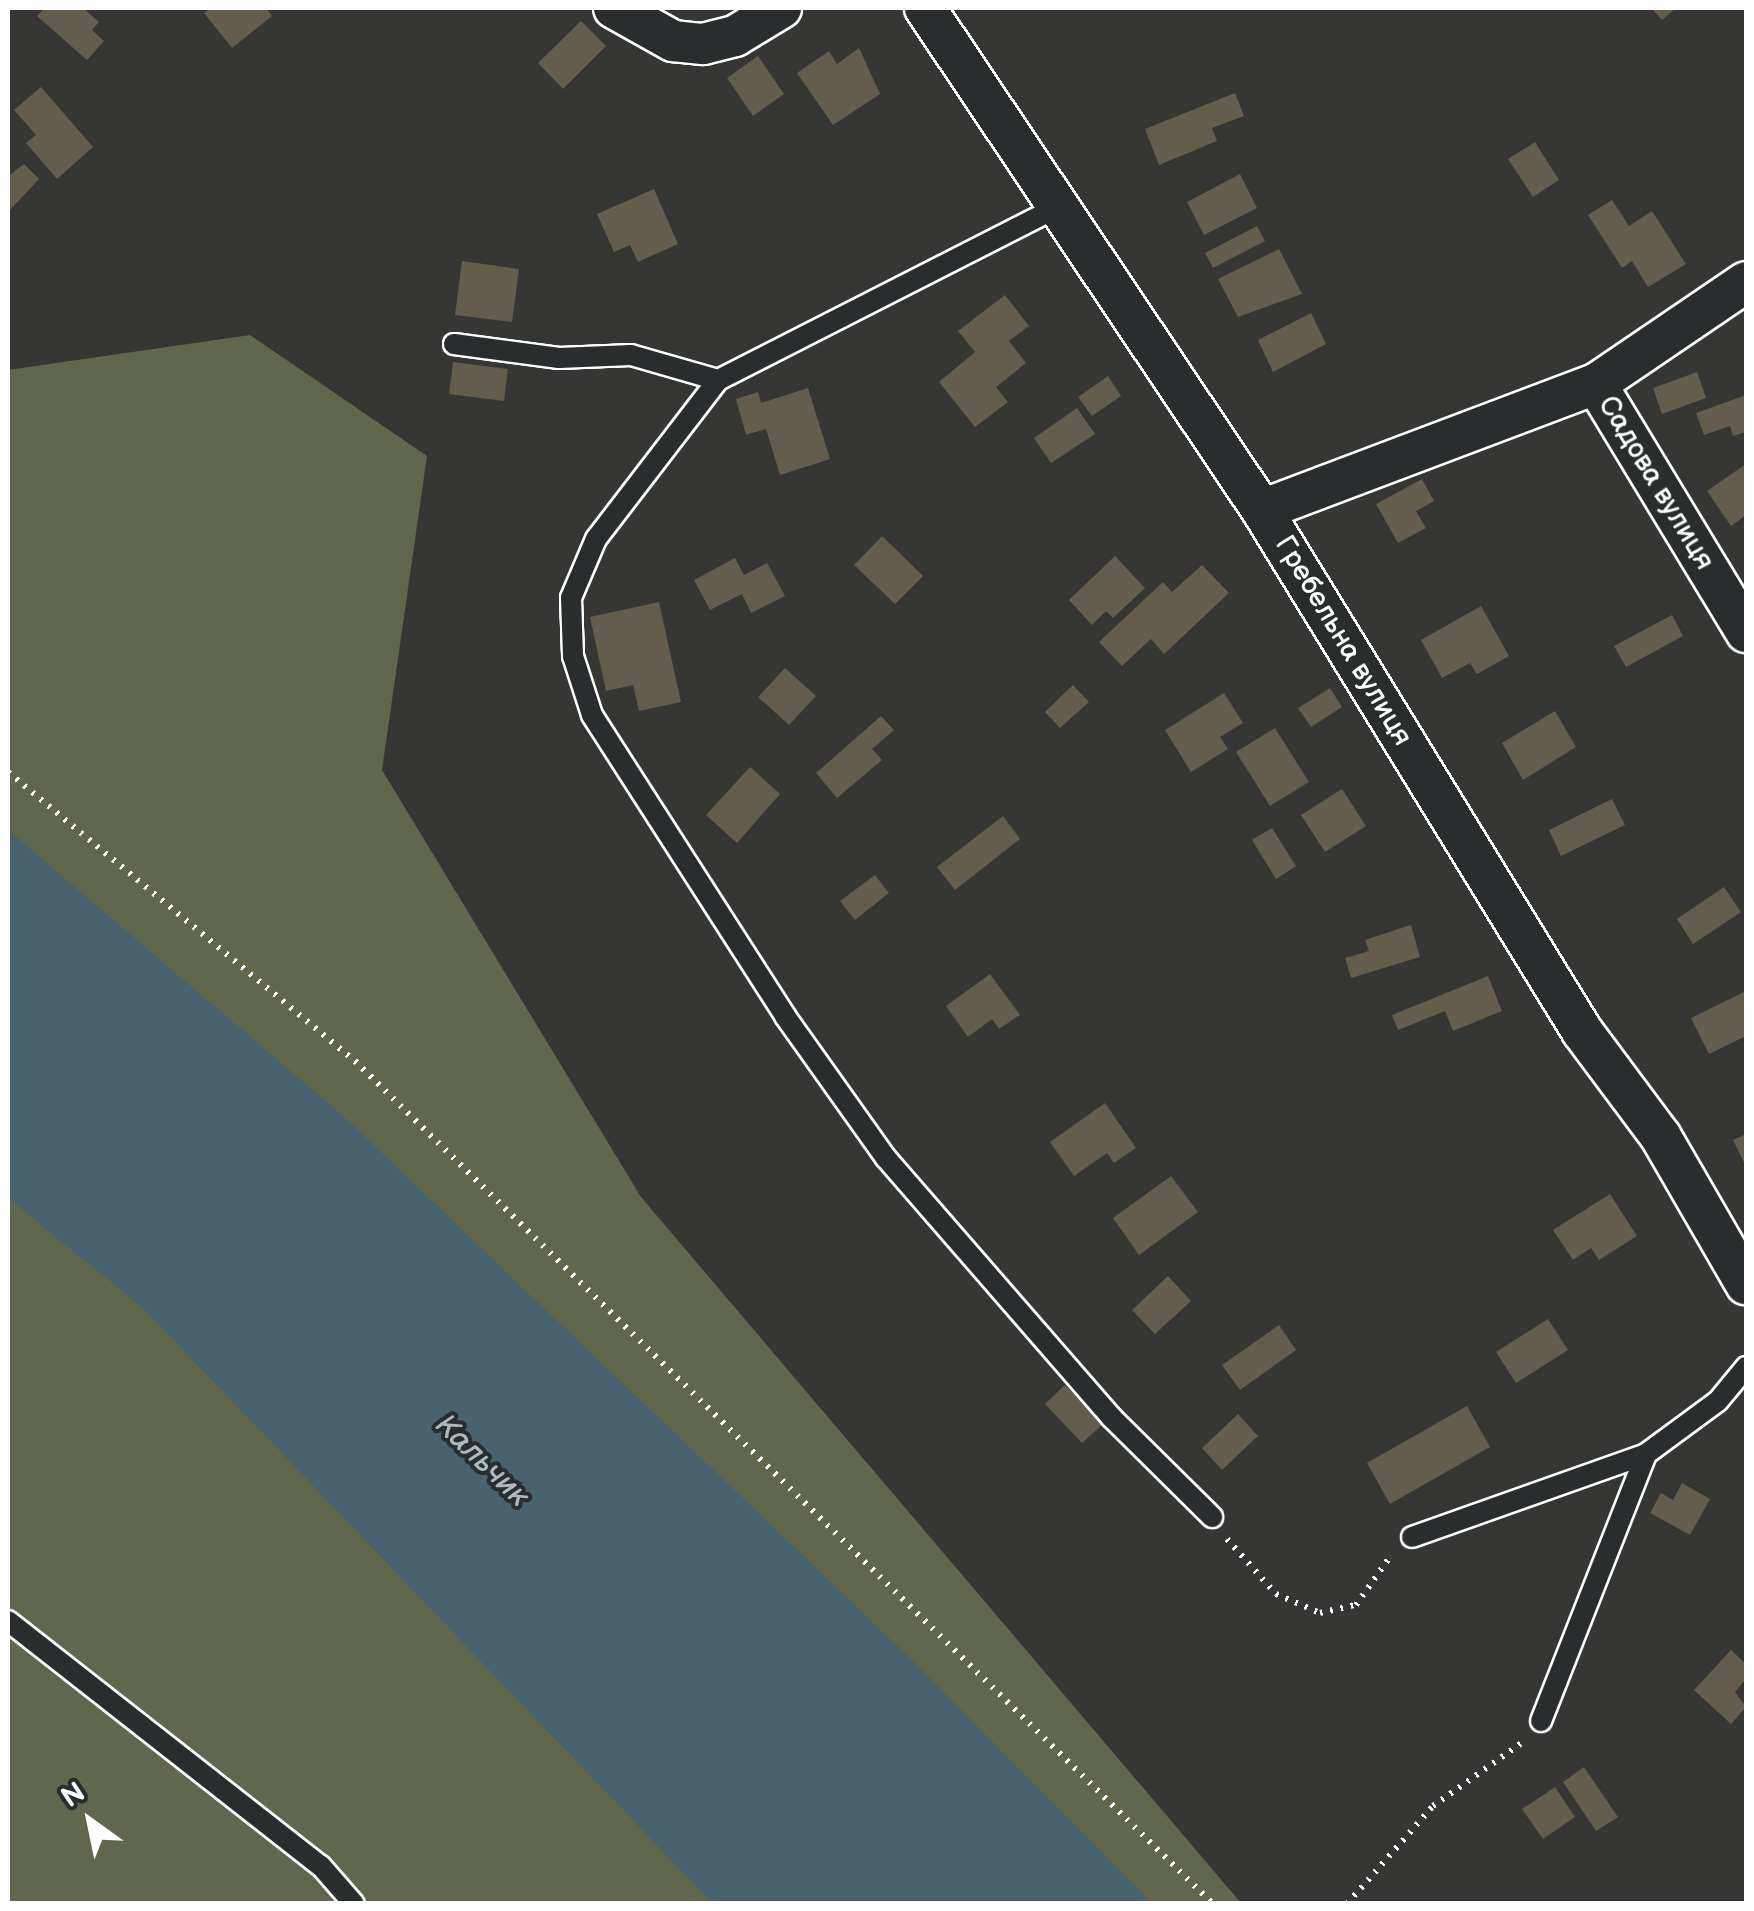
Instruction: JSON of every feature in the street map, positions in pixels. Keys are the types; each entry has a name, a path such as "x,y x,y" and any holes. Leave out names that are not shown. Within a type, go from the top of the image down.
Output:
{"street":[{"path":"614,8 673,41 704,44 735,36 781,8"},
{"name":"Гребельна вулиця","path":"924,8 1054,209 1262,510 1571,1014 1660,1137 1746,1284"},
{"path":"1262,510 1596,384 1746,282"},
{"name":"Садова вулиця","path":"1596,384 1746,632"}],"lane":[{"path":"1054,209 718,380 596,538 571,598 573,656 592,715 785,1016 886,1158 1112,1418 1212,1517"},
{"path":"454,344 559,358 632,355 718,380"},
{"path":"1412,1537 1646,1454 1718,1401 1746,1366"},
{"path":"1541,1721 1646,1454"},
{"path":"8,1621 321,1866 354,1904"}],"path":[{"path":"8,772 355,1061 1213,1904"},
{"path":"1212,1517 1245,1565 1276,1594 1320,1614 1356,1605 1381,1564 1412,1537"},
{"path":"1347,1904 1432,1806 1514,1753 1541,1721"}],"green space":[{"path":"250,335 427,456 382,770 641,1197 1241,1903 8,1903 8,370"}],"water":[{"name":"Кальчик","path":"8,830 342,1115 905,1653 1152,1903 712,1903 144,1309 8,1198"}],"building":[{"path":"45,8 83,8 99,22 92,30 104,41 87,60 37,16"},
{"path":"211,8 266,8 272,16 232,48 204,13"},
{"path":"1651,8 1676,8 1662,20"},
{"path":"581,21 606,46 563,89 538,63"},
{"path":"859,48 880,94 833,125 797,73 829,51 837,64"},
{"path":"758,56 784,94 753,116 727,78"},
{"path":"41,87 93,147 57,179 26,143 36,135 14,110"},
{"path":"1235,93 1244,116 1212,128 1217,141 1159,165 1145,129"},
{"path":"1535,142 1559,180 1533,197 1508,159"},
{"path":"24,164 39,179 8,212 8,176"},
{"path":"1240,174 1257,208 1204,235 1187,202"},
{"path":"654,189 678,244 638,262 630,245 614,252 597,214"},
{"path":"1612,200 1629,226 1652,211 1686,264 1648,287 1632,261 1622,268 1588,215"},
{"path":"1257,226 1265,241 1213,268 1205,253"},
{"path":"1279,249 1302,294 1238,317 1218,279"},
{"path":"462,261 519,269 512,322 455,315"},
{"path":"1005,295 1029,326 1009,341 1026,363 996,387 1008,402 975,427 939,382 975,352 958,331"},
{"path":"1311,313 1326,344 1273,372 1258,340"},
{"path":"453,362 508,369 504,401 449,394"},
{"path":"1697,372 1706,398 1662,414 1653,388"},
{"path":"1108,376 1121,396 1092,416 1078,397"},
{"path":"808,388 830,459 780,475 766,429 746,435 736,399 758,392 761,403"},
{"path":"1746,395 1746,432 1733,436 1730,426 1704,435 1696,413"},
{"path":"1077,408 1095,434 1051,463 1034,438"},
{"path":"1746,464 1746,515 1731,526 1707,491"},
{"path":"1422,479 1434,501 1416,511 1426,528 1398,543 1376,504"},
{"path":"882,536 923,576 895,604 854,565"},
{"path":"1115,556 1145,588 1113,618 1106,611 1092,625 1069,600"},
{"path":"735,558 744,575 767,563 785,596 751,613 742,594 710,610 694,580"},
{"path":"1202,565 1229,593 1164,654 1151,639 1122,666 1099,642 1163,582 1172,592"},
{"path":"659,602 681,702 639,711 633,685 606,691 590,617"},
{"path":"1481,606 1509,656 1477,674 1470,663 1442,678 1421,640"},
{"path":"1672,615 1683,636 1626,667 1614,646"},
{"path":"785,668 816,696 789,725 758,697"},
{"path":"1073,685 1089,702 1060,728 1045,712"},
{"path":"1330,688 1342,707 1311,727 1298,708"},
{"path":"1224,693 1243,723 1220,737 1228,749 1191,772 1165,730"},
{"path":"1555,711 1576,747 1523,780 1502,743"},
{"path":"881,716 894,730 872,749 882,760 837,798 816,773"},
{"path":"1275,728 1309,782 1270,806 1236,752"},
{"path":"750,767 780,794 737,843 706,815"},
{"path":"1342,789 1366,826 1325,852 1301,815"},
{"path":"1612,799 1625,825 1561,856 1549,830"},
{"path":"1003,816 1020,839 955,890 937,867"},
{"path":"1272,828 1296,866 1276,879 1252,840"},
{"path":"875,875 889,893 855,920 840,901"},
{"path":"1724,887 1741,912 1693,944 1677,919"},
{"path":"1411,925 1420,957 1351,978 1345,958 1369,951 1365,940"},
{"path":"990,974 1020,1015 999,1029 992,1019 968,1037 946,1006"},
{"path":"1488,976 1502,1011 1453,1031 1445,1011 1398,1030 1392,1015"},
{"path":"1746,991 1746,1036 1709,1054 1691,1018"},
{"path":"1105,1103 1136,1148 1114,1163 1107,1153 1074,1176 1050,1142"},
{"path":"1746,1134 1746,1167 1733,1140"},
{"path":"1171,1176 1198,1212 1139,1255 1113,1218"},
{"path":"1610,1194 1637,1236 1599,1260 1591,1248 1573,1260 1553,1230"},
{"path":"1168,1276 1191,1301 1155,1334 1132,1310"},
{"path":"1548,1319 1568,1350 1516,1383 1496,1352"},
{"path":"1279,1325 1296,1350 1240,1390 1222,1365"},
{"path":"1065,1385 1103,1424 1082,1443 1045,1404"},
{"path":"1467,1406 1490,1447 1390,1504 1367,1463"},
{"path":"1238,1414 1258,1436 1222,1470 1202,1448"},
{"path":"1682,1483 1710,1499 1690,1535 1650,1513 1661,1493 1673,1500"},
{"path":"1731,1650 1746,1664 1746,1679 1735,1692 1746,1707 1731,1724 1694,1690"},
{"path":"1584,1767 1618,1817 1596,1831 1563,1782"},
{"path":"1555,1787 1575,1817 1543,1839 1522,1809"}]}
